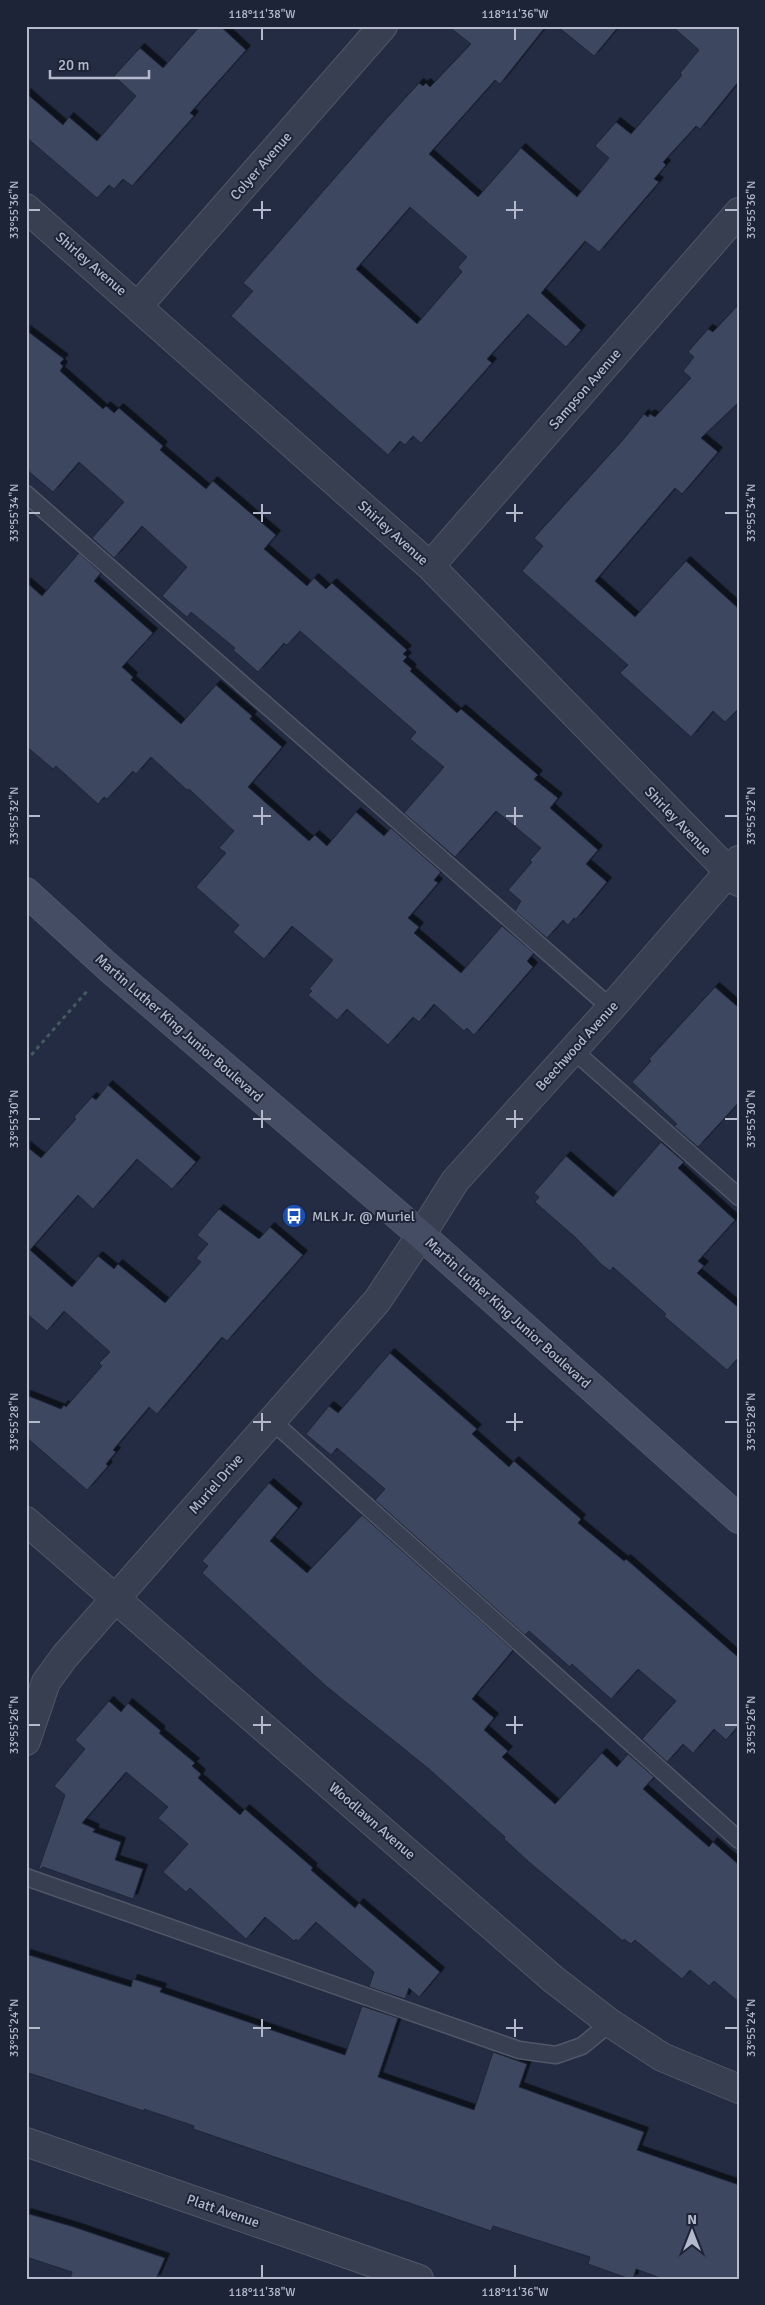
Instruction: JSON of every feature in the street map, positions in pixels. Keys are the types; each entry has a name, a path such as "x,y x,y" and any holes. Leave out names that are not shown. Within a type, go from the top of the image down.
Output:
{"main road":[{"name":"Martin Luther King Junior Boulevard","path":"26,892 108,967 421,1235 739,1519"}],"street":[{"name":"Colyer Avenue","path":"138,306 384,26"},
{"name":"Shirley Avenue","path":"26,208 430,566 735,872"},
{"name":"Sampson Avenue","path":"430,566 739,212"},
{"name":"Beechwood Avenue","path":"421,1235 455,1180 735,872"},
{"name":"Muriel Drive","path":"26,1741 46,1682 65,1656 377,1300 421,1235"},
{"name":"Woodlawn Avenue","path":"26,1521 545,1972 610,2023 662,2057 739,2089"},
{"name":"Platt Avenue","path":"26,2142 419,2279"}],"lane":[{"path":"26,494 611,1008"},
{"path":"573,1050 739,1197"},
{"path":"272,1421 739,1840"},
{"path":"26,1877 519,2050 556,2055 582,2046 610,2023"}],"path":[{"path":"26,1061 108,967"}],"building":[{"path":"200,26 220,26 246,50 190,113 194,116 132,186 123,179 114,189 109,185 97,198 26,137 26,93 63,125 69,117 97,141 136,96 114,76 140,48 163,68"},
{"path":"448,26 546,26 500,84 495,80 429,154 478,197 521,148 577,197 609,158 595,146 616,122 631,134 682,75 680,73 699,50 672,26 739,26 739,81 700,129 696,126 663,162 666,165 654,179 659,182 599,252 585,241 541,293 581,330 566,347 528,314 487,359 492,363 421,443 413,436 405,445 400,441 388,455 231,316 253,291 243,283 387,118 419,83 423,86 426,83 430,87 471,44","holes":["410,207 467,257 458,267 462,272 417,324 356,269"]},
{"path":"557,26 619,26 594,56"},
{"path":"739,304 739,402 701,438 718,452 682,494 675,488 595,581 635,617 686,561 739,609 739,708 725,722 713,711 691,737 620,673 628,665 522,571 543,546 534,538 644,414 648,417 650,414 655,417 691,378 683,371 694,357 688,352 708,329 713,332"},
{"path":"26,330 64,359 60,363 63,366 60,371 103,409 106,406 114,413 119,408 163,446 160,450 206,489 213,481 276,535 264,549 307,586 314,578 326,589 332,583 407,650 403,654 407,657 403,661 412,669 410,671 457,713 461,709 538,775 534,779 558,798 550,808 598,850 586,864 607,882 576,919 574,918 568,925 563,920 547,938 515,911 521,901 508,890 532,862 530,860 541,848 496,811 455,857 404,813 444,767 410,739 416,732 300,631 287,645 284,643 258,672 233,650 235,648 191,612 187,617 162,596 187,567 142,526 114,558 92,538 124,502 79,462 53,492 26,469"},
{"path":"79,553 101,573 94,581 153,633 122,667 133,677 131,680 181,724 216,685 252,716 250,719 282,747 248,787 309,841 315,835 327,846 356,812 384,836 391,828 441,872 434,880 438,883 408,918 419,927 414,933 461,973 502,926 534,953 527,961 533,967 474,1035 467,1028 464,1031 434,1004 419,1022 413,1017 388,1045 347,1009 337,1020 308,995 312,991 309,989 333,960 292,926 264,959 233,932 239,925 196,887 226,853 219,848 234,831 189,789 187,790 151,757 136,774 133,771 107,799 104,797 98,804 56,766 53,769 26,746 26,582 42,596"},
{"path":"715,987 739,1008 739,1102 698,1147 674,1126 677,1124 632,1082 651,1061 649,1059"},
{"path":"108,1085 196,1162 172,1189 137,1159 93,1209 78,1195 30,1250 72,1287 98,1256 114,1269 118,1264 165,1303 201,1262 196,1258 208,1244 197,1235 219,1209 259,1239 270,1227 303,1255 227,1341 222,1337 157,1414 149,1407 113,1450 116,1452 106,1464 108,1466 87,1490 26,1437 26,1395 61,1409 64,1405 66,1407 102,1366 99,1363 110,1352 64,1311 47,1331 26,1313 26,1146 41,1158 76,1119 74,1117 92,1097 96,1100"},
{"path":"661,1142 684,1162 678,1168 735,1220 698,1261 704,1266 697,1273 739,1308 739,1357 727,1370 664,1316 666,1314 613,1267 610,1271 601,1264 575,1237 535,1202 539,1197 534,1193 566,1156 613,1197"},
{"path":"390,1353 477,1429 472,1434 509,1467 514,1461 581,1519 578,1523 624,1561 626,1559 739,1658 739,1725 726,1740 714,1729 693,1753 683,1744 667,1762 642,1739 676,1701 638,1669 611,1699 572,1664 570,1667 529,1631 525,1635 375,1500 385,1489 337,1448 331,1455 306,1434 329,1406 338,1413"},
{"path":"269,1483 298,1508 270,1541 307,1573 362,1515 513,1650 472,1699 494,1718 484,1730 508,1751 502,1757 555,1804 602,1753 617,1767 628,1754 654,1777 643,1789 709,1847 713,1842 739,1865 739,2002 714,1981 709,1986 690,1970 682,1979 635,1940 631,1944 624,1939 623,1941 529,1862 504,1839 505,1837 429,1769 326,1686 202,1573 208,1566 202,1561"},
{"path":"109,1701 121,1712 128,1703 161,1731 159,1733 195,1763 192,1766 201,1774 198,1778 240,1815 245,1809 313,1868 311,1870 355,1908 359,1903 440,1972 419,1997 409,1988 405,1999 369,1987 374,1972 316,1922 298,1941 296,1939 294,1941 265,1917 246,1939 190,1888 186,1892 163,1872 188,1844 158,1818 168,1807 126,1772 82,1823 95,1829 93,1832 121,1842 115,1860 143,1869 133,1899 43,1867 38,1871 65,1795 54,1786 85,1749 75,1740"},
{"path":"26,1954 131,1987 133,1979 162,1988 160,1992 345,2055 362,2006 398,2018 378,2077 474,2110 493,2052 527,2064 519,2087 644,2132 637,2150 739,2185 739,2279 663,2279 636,2269 633,2279 630,2279 588,2264 590,2257 493,2226 491,2231 193,2129 194,2126 26,2072"},
{"path":"26,2213 165,2258 156,2279 70,2279 72,2272 26,2257"}],"place":[{"name":"MLK Jr. @ Muriel","path":"294,1216"}]}
